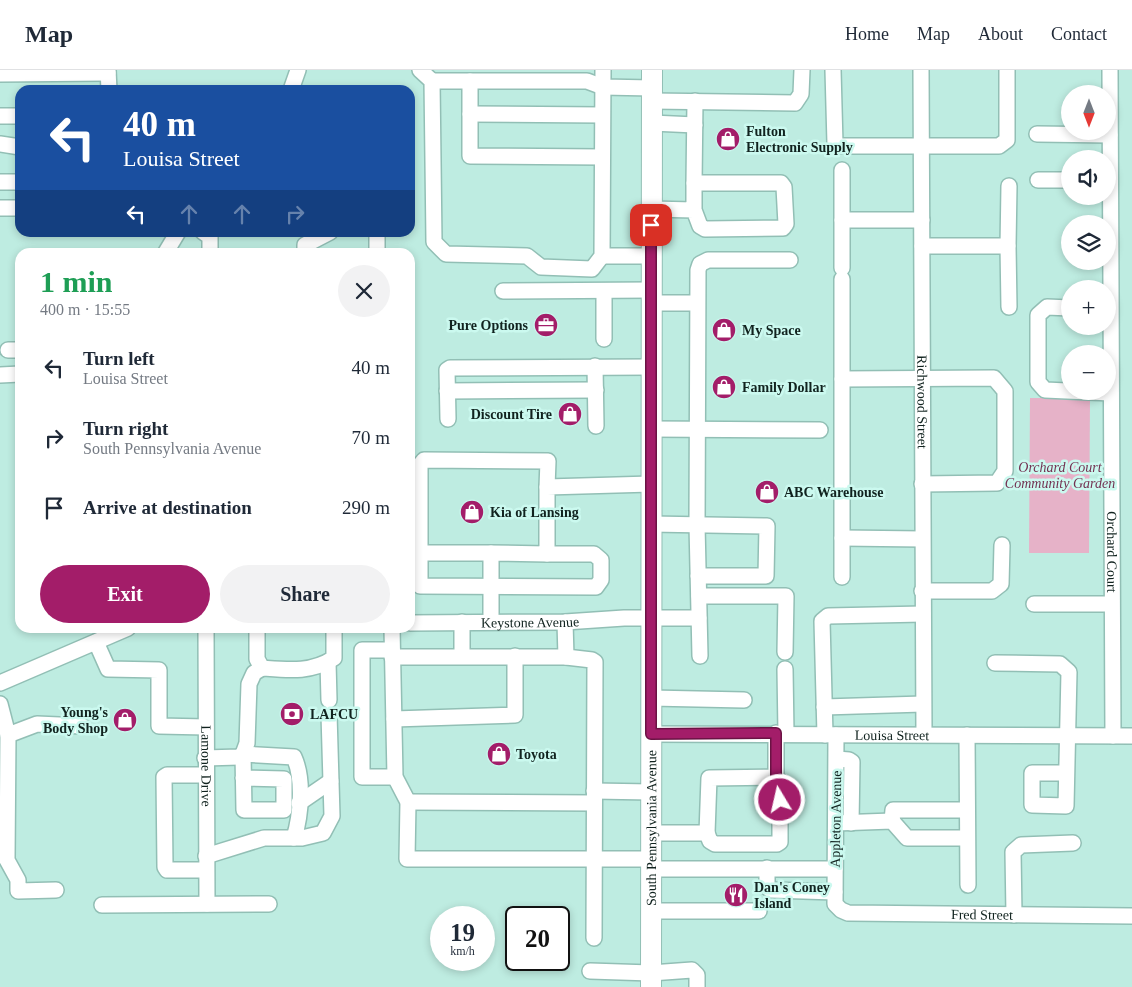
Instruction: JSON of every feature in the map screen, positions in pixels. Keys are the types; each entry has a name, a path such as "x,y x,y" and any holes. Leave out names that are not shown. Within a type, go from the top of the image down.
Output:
{"main road":[{"name":"South Pennsylvania Avenue","path":"651,980 652,86"}],"street":[{"path":"293,85 298,70"},
{"path":"420,70 432,81 587,82 603,87 652,86 695,101 795,103 801,94 802,70"},
{"path":"432,81 434,242 436,246 446,254 527,256 541,267 592,268 602,256 603,70"},
{"path":"833,70 835,144 838,146 999,146 1007,140 1007,70"},
{"name":"Richwood Street","path":"921,70 924,734"},
{"name":"Orchard Court","path":"1110,70 1110,85"},
{"path":"0,74 108,71 108,85"},
{"path":"470,81 470,156 602,156"},
{"path":"694,183 781,183 784,187 786,224 783,228 705,228 700,226 694,210 694,183 695,101"},
{"path":"470,114 602,115"},
{"path":"0,116 15,116"},
{"path":"652,124 695,125"},
{"path":"1037,134 1061,134"},
{"path":"0,144 15,146"},
{"path":"842,170 842,577"},
{"path":"1038,180 1061,180"},
{"path":"0,182 15,182"},
{"path":"1009,186 1009,307"},
{"name":"Orchard Court","path":"1109,205 1109,280"},
{"path":"0,208 15,208"},
{"path":"651,209 694,210"},
{"path":"842,220 922,220"},
{"path":"168,248 175,237"},
{"path":"305,248 305,245 320,237"},
{"path":"922,246 1008,246"},
{"path":"602,256 651,256"},
{"path":"700,656 697,525 698,270 700,264 708,260 790,260"},
{"path":"503,291 604,291 697,303"},
{"path":"604,291 604,339"},
{"path":"1061,308 1047,307 1038,315 1038,382 1045,390 1061,391"},
{"path":"595,366 596,426"},
{"path":"448,420 446,370 450,368 651,367"},
{"path":"0,375 15,374"},
{"path":"842,379 922,380 994,378 1005,391 1005,471 997,483 922,484"},
{"path":"447,391 596,390"},
{"name":"Orchard Court","path":"1111,400 1114,736"},
{"path":"652,429 820,430"},
{"path":"420,553 491,553 548,554 594,554 601,560 601,580 596,587 420,586 420,553 420,465 424,460 548,461 548,554"},
{"path":"547,487 651,484"},
{"path":"651,524 767,526 766,576 698,576"},
{"path":"842,538 922,539"},
{"path":"922,591 992,591 1001,584 1002,545"},
{"path":"491,553 491,622"},
{"path":"699,596 786,596 785,652"},
{"path":"1034,604 1112,604"},
{"name":"Appleton Avenue","path":"835,898 837,759 824,706 822,621 828,616 923,614"},
{"name":"Keystone Avenue","path":"415,622 565,622 699,618"},
{"path":"462,622 462,656"},
{"path":"565,622 566,657"},
{"path":"0,683 117,633"},
{"name":"Lamone Drive","path":"206,633 207,904"},
{"path":"257,633 257,658 262,668"},
{"path":"243,778 243,754 247,743 249,684 254,673 262,668 302,670 322,667 334,658 334,633"},
{"path":"392,633 395,777 408,802 407,859 594,860 651,864 835,869"},
{"path":"96,642 108,669 159,670 159,726 206,727"},
{"path":"395,777 362,776 362,650 392,654 566,657 595,662 594,938"},
{"path":"394,718 515,715 515,656"},
{"path":"206,775 167,775 164,777 165,867 167,870 206,863 264,838 294,838 323,833 332,816 328,662"},
{"path":"995,663 1060,664 1069,672 1066,773"},
{"path":"780,800 779,780 776,776 785,669"},
{"path":"651,698 744,700"},
{"path":"0,704 8,735 7,860 18,880 18,891 56,890"},
{"path":"824,706 924,704"},
{"path":"8,735 37,724 82,726"},
{"name":"Louisa Street","path":"651,734 1132,736"},
{"path":"966,735 968,886"},
{"path":"205,758 238,757 243,754 294,757 299,768 298,824 294,838"},
{"path":"837,759 852,762 851,823"},
{"path":"776,776 709,778 708,833 710,841 715,844 776,844 780,842 780,820"},
{"path":"299,803 331,781"},
{"path":"408,802 594,797 651,792"},
{"path":"892,821 894,810 967,810"},
{"path":"836,823 892,821 908,838 967,838"},
{"path":"651,833 708,833"},
{"path":"1014,915 1013,852 1021,845 1073,843"},
{"path":"767,868 767,887 771,890 835,898"},
{"name":"Fred Street","path":"835,898 841,910 848,913 1132,916"},
{"path":"102,905 269,904"},
{"path":"651,911 759,911"},
{"path":"590,971 651,980 692,970 697,975 697,987"}],"green space":[{"name":"Orchard Court Community Garden","path":"1030,398 1090,400 1089,553 1029,553"}],"place":[{"name":"Fulton Electronic Supply","path":"728,139"},
{"name":"Pure Options","path":"546,325"},
{"name":"My Space","path":"724,330"},
{"name":"Family Dollar","path":"724,387"},
{"name":"Discount Tire","path":"570,414"},
{"name":"ABC Warehouse","path":"767,492"},
{"name":"Kia of Lansing","path":"472,512"},
{"name":"LAFCU","path":"292,714"},
{"name":"Young's Body Shop","path":"125,720"},
{"name":"Toyota","path":"499,754"},
{"name":"Dan's Coney Island","path":"736,895"}],"route":[{"path":"651,225 651,734 776,733 776,776 779,780 780,800"}]}
